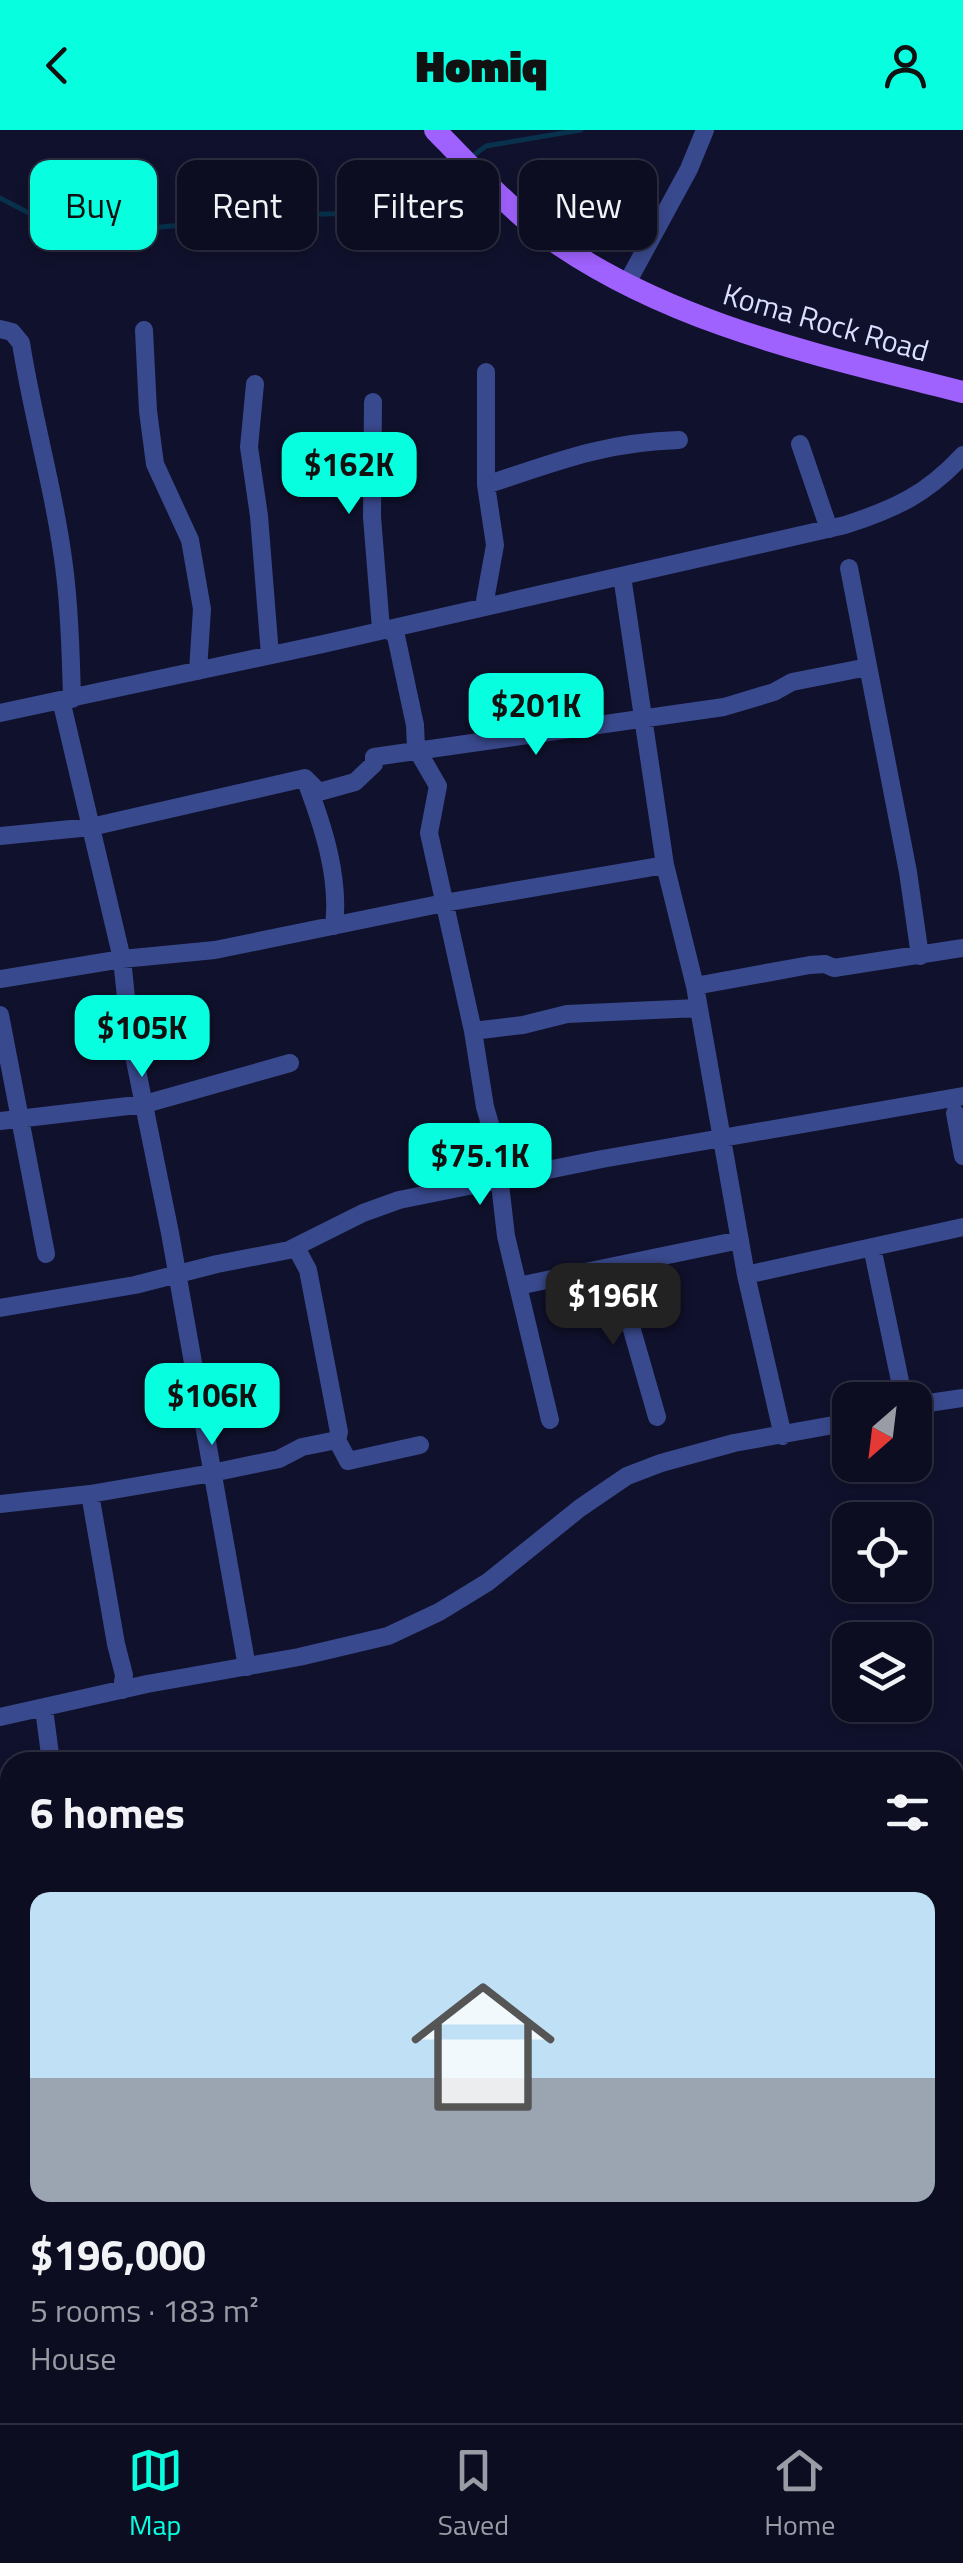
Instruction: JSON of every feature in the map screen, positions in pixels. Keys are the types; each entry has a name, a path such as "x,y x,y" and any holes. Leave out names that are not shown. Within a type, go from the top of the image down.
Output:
{"main road":[{"name":"Koma Rock Road","path":"434,130 541,232 627,284 738,332 963,392"}],"street":[{"path":"627,284 704,133"},
{"path":"0,328 12,332 22,343 40,429 42,463 64,572 67,699 90,826 122,959 130,1036 247,1667"},
{"path":"144,330 155,464 190,540 202,609 198,670"},
{"path":"484,606 495,545 486,485 486,372"},
{"path":"255,384 249,448 259,516 270,655"},
{"path":"372,402 372,516 384,629"},
{"path":"486,485 586,451 633,441 679,440"},
{"path":"800,444 830,529"},
{"path":"0,713 830,529 907,502 946,476 962,453"},
{"path":"849,568 908,872 920,956"},
{"path":"622,576 665,865 696,986 746,1275 783,1436"},
{"path":"384,629 396,636 415,724 416,748 438,786 428,833 473,1031 506,1236 550,1420"},
{"path":"305,778 319,792 355,782 374,764 374,756 724,707 774,692 792,682 868,667"},
{"path":"0,836 90,826 305,778"},
{"path":"305,778 325,833 336,909 334,926"},
{"path":"0,978 122,959 215,950 444,903 665,865"},
{"path":"696,986 810,966 825,964 834,968 963,948"},
{"path":"473,1031 567,1014 698,1008"},
{"path":"0,1015 9,1120 46,1254"},
{"path":"9,1120 145,1104 290,1063"},
{"path":"0,1308 290,1250 363,1213 399,1200 963,1096"},
{"path":"955,1114 963,1156"},
{"path":"746,1275 963,1227"},
{"path":"518,1286 740,1240"},
{"path":"872,1247 900,1382"},
{"path":"300,1256 308,1270 339,1432 337,1440 348,1461 420,1445"},
{"path":"614,1267 657,1416"},
{"path":"932,1403 963,1398"},
{"path":"0,1717 388,1636 439,1612 488,1582 626,1476 661,1462 734,1443 832,1426"},
{"path":"0,1504 90,1494 212,1473 279,1459 302,1447 337,1440"},
{"path":"90,1494 124,1674 122,1690"},
{"path":"44,1709 50,1752"}],"waterway":[{"path":"470,158 486,146 581,130"},
{"path":"0,198 52,225 117,231 337,214"}]}
